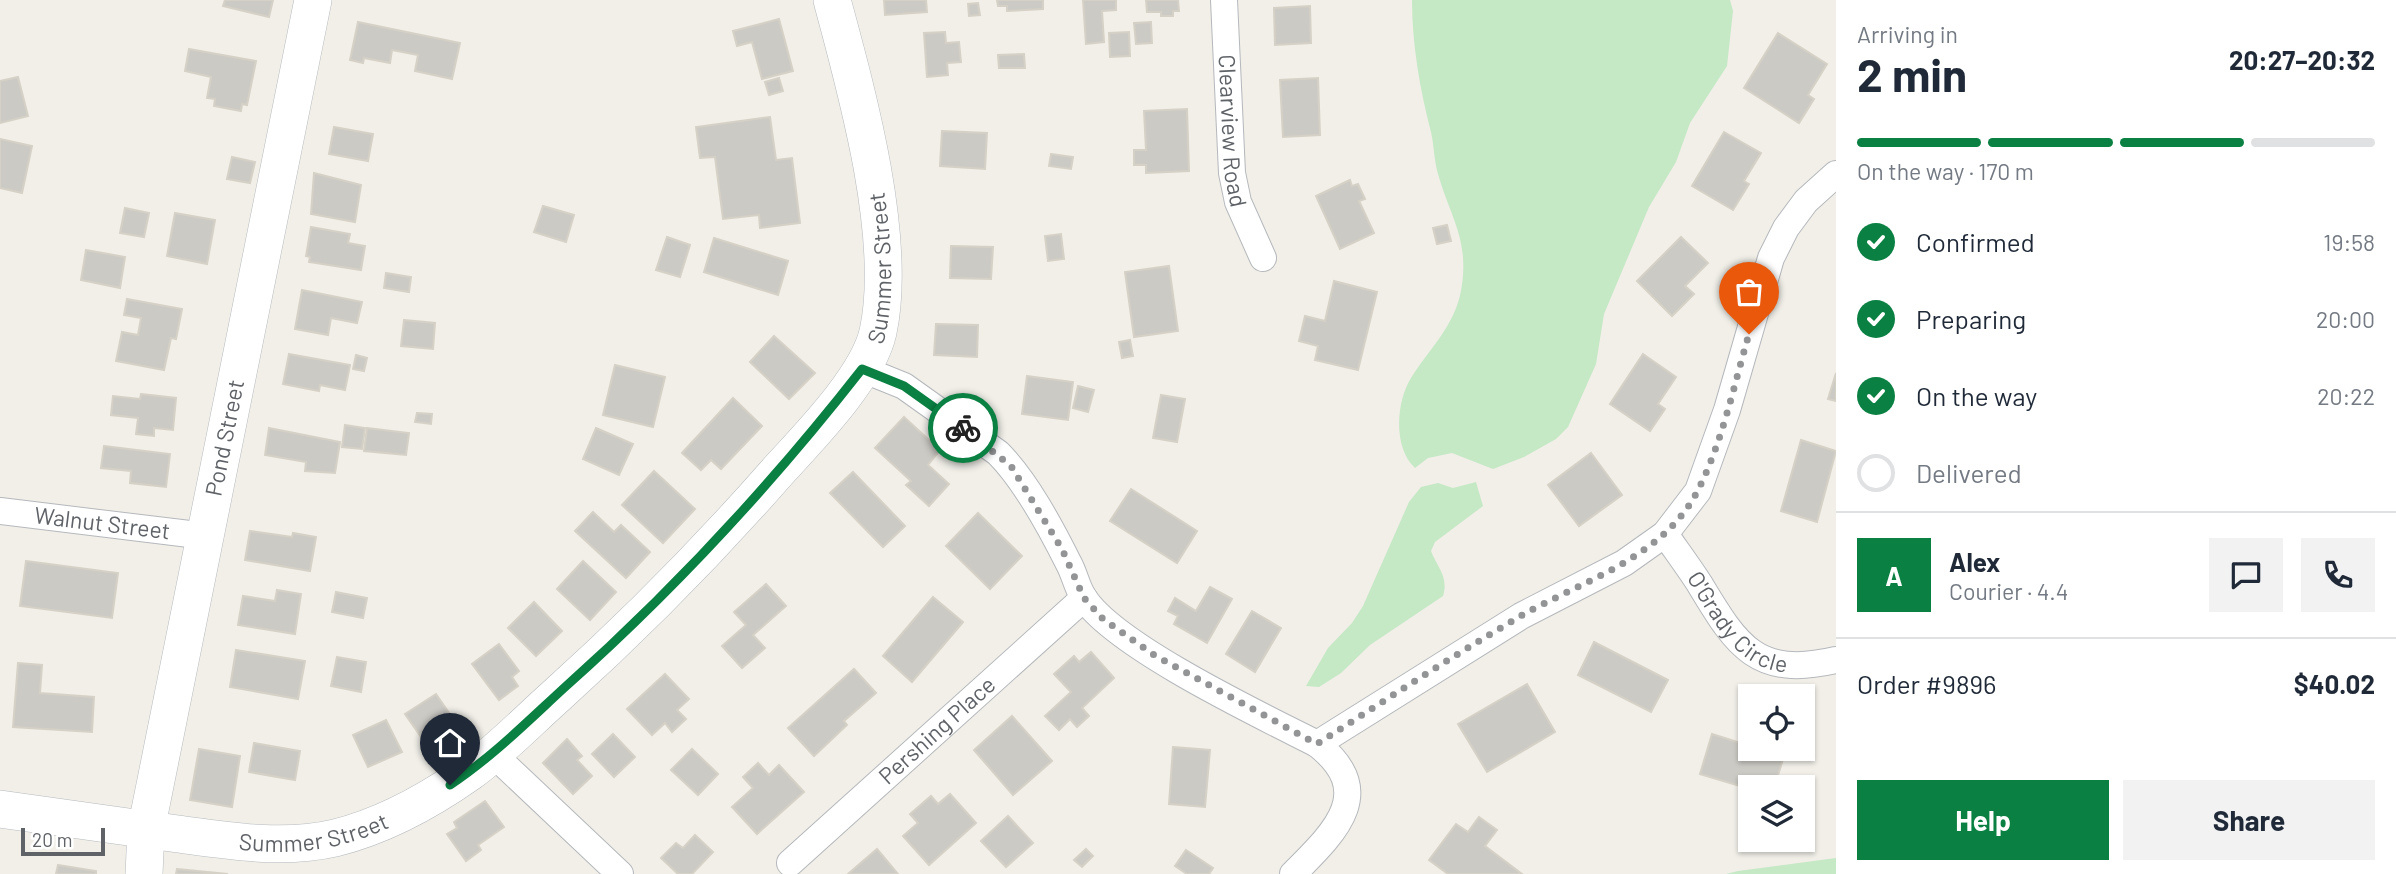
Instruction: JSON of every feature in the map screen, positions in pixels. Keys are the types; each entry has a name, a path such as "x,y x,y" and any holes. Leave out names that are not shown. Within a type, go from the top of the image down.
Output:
{"main road":[{"name":"Pond Street","path":"144,874 146,830 313,0"},
{"name":"Summer Street","path":"0,809 268,844 334,838 389,820 432,797 493,754 633,627 717,541 807,439 862,369 874,347 880,318 881,253 869,153 832,0"}],"street":[{"name":"Clearview Road","path":"1224,0 1234,185 1263,258"},
{"path":"1317,744 1521,616 1624,563 1665,534 1698,491 1727,410 1771,258 1786,228 1806,201 1836,174"},
{"path":"862,369 904,386 998,453 1011,466 1062,549 1084,598 1103,619 1154,655 1317,744 1341,768 1349,788 1349,800 1333,829 1293,874"},
{"name":"Walnut Street","path":"0,511 206,536"},
{"name":"O'Grady Circle","path":"1665,534 1724,627 1748,652 1793,664 1836,660"},
{"name":"Pershing Place","path":"790,863 1084,598"},
{"path":"493,754 620,874"}],"green space":[{"path":"1412,0 1730,0 1733,11 1727,66 1690,123 1676,162 1649,207 1604,314 1596,364 1568,427 1556,439 1524,457 1493,469 1452,453 1428,458 1415,468 1403,449 1400,437 1400,412 1406,388 1453,316 1458,304 1463,273 1461,243 1438,174 1420,83 1413,33"},
{"path":"1476,482 1483,506 1435,542 1431,551 1443,578 1443,596 1370,645 1341,673 1319,687 1306,686 1328,648 1352,623 1363,606 1409,502 1421,487 1438,483 1453,488"},
{"path":"1836,858 1836,874 1726,874 1738,871"}],"building":[{"path":"225,0 273,0 269,17 223,6"},
{"path":"884,0 926,0 927,12 885,15"},
{"path":"997,0 1043,0 1043,9 1007,11 1007,6 998,6"},
{"path":"1083,0 1116,0 1116,10 1102,11 1104,42 1086,44"},
{"path":"1146,0 1178,0 1179,11 1173,11 1173,16 1161,16 1161,12 1147,12"},
{"path":"978,3 980,15 969,16 968,4"},
{"path":"1310,6 1311,43 1275,45 1274,8"},
{"path":"779,19 793,71 762,79 752,42 737,46 733,31"},
{"path":"358,22 460,43 452,79 415,71 418,55 392,50 390,63 364,58 363,63 350,60"},
{"path":"1151,22 1152,43 1136,44 1134,23"},
{"path":"945,32 946,43 959,42 961,62 947,63 948,75 927,77 924,33"},
{"path":"1129,32 1130,56 1110,57 1109,33"},
{"path":"1778,33 1827,64 1808,95 1814,99 1799,123 1744,88"},
{"path":"189,49 256,61 247,105 242,104 241,111 214,106 215,99 207,98 211,77 185,71"},
{"path":"1024,54 1025,68 999,68 998,55"},
{"path":"18,77 28,116 0,123 0,81"},
{"path":"779,78 783,91 769,95 765,82"},
{"path":"1318,78 1320,135 1283,137 1280,80"},
{"path":"1187,109 1189,171 1146,173 1146,165 1134,165 1134,150 1146,150 1144,111"},
{"path":"770,117 776,160 792,158 800,223 760,228 759,215 723,219 715,157 700,158 696,127"},
{"path":"334,127 373,134 368,161 329,154"},
{"path":"942,131 987,133 985,169 940,166"},
{"path":"1724,132 1761,153 1744,181 1749,184 1733,210 1692,186"},
{"path":"0,139 32,146 22,193 0,188"},
{"path":"1051,154 1073,157 1071,169 1049,166"},
{"path":"232,157 255,162 250,183 227,179"},
{"path":"314,173 361,185 355,222 311,214"},
{"path":"1350,180 1352,186 1358,184 1365,199 1359,201 1374,233 1340,249 1316,196"},
{"path":"543,206 574,215 566,242 534,232"},
{"path":"125,208 149,213 144,237 120,233"},
{"path":"175,213 215,220 207,264 167,256"},
{"path":"1447,225 1451,241 1437,244 1433,228"},
{"path":"311,227 350,234 348,243 365,246 361,270 309,262 310,257 306,256"},
{"path":"1061,234 1064,259 1048,261 1045,236"},
{"path":"667,237 690,245 680,277 656,270"},
{"path":"1681,237 1708,263 1685,286 1694,294 1672,316 1637,281"},
{"path":"714,238 788,261 778,295 704,272"},
{"path":"951,246 993,247 991,279 950,278"},
{"path":"86,250 125,257 120,288 81,280"},
{"path":"1169,266 1178,331 1134,337 1125,272"},
{"path":"386,273 411,277 409,292 384,288"},
{"path":"1334,281 1377,292 1358,370 1315,360 1318,346 1299,341 1305,316 1325,321"},
{"path":"302,290 362,302 357,323 331,318 328,335 295,329"},
{"path":"127,299 182,309 176,339 171,338 164,370 116,361 122,332 138,335 141,318 124,315"},
{"path":"404,320 435,323 433,349 401,346"},
{"path":"936,324 978,325 977,357 934,355"},
{"path":"774,336 815,373 789,399 750,362"},
{"path":"1130,340 1133,356 1122,358 1119,342"},
{"path":"289,354 350,365 345,390 320,385 319,391 283,384"},
{"path":"1643,354 1676,377 1658,404 1665,409 1650,431 1610,404"},
{"path":"356,355 367,358 364,371 353,369"},
{"path":"615,365 665,377 653,427 603,415"},
{"path":"1836,373 1836,401 1828,399"},
{"path":"1027,376 1073,382 1068,420 1022,414"},
{"path":"1078,386 1094,390 1088,412 1073,408"},
{"path":"141,394 176,398 173,430 154,428 154,436 136,434 138,418 111,415 113,396 140,399"},
{"path":"1161,395 1185,399 1177,442 1153,438"},
{"path":"733,398 762,426 721,469 711,460 701,470 682,453"},
{"path":"417,413 432,414 431,424 415,422"},
{"path":"904,417 940,450 928,465 949,484 929,506 906,485 911,481 875,448"},
{"path":"345,425 365,428 362,449 342,447"},
{"path":"269,428 340,442 335,473 305,471 306,462 265,455"},
{"path":"367,428 409,433 406,455 364,451"},
{"path":"596,428 633,444 619,475 583,459"},
{"path":"1801,440 1836,451 1817,522 1781,511"},
{"path":"104,446 170,454 166,487 130,483 131,471 101,468"},
{"path":"1591,453 1622,495 1579,526 1548,485"},
{"path":"654,471 695,509 663,543 622,505"},
{"path":"853,472 905,526 883,547 830,493"},
{"path":"1131,489 1197,531 1177,563 1110,521"},
{"path":"593,512 614,532 621,525 650,552 626,578 575,531"},
{"path":"978,513 1022,556 990,589 946,546"},
{"path":"250,531 292,537 293,533 316,537 310,571 245,560"},
{"path":"26,561 118,573 112,618 20,606"},
{"path":"583,561 616,592 590,620 557,589"},
{"path":"766,584 786,606 753,635 765,648 742,668 722,646 746,625 734,612"},
{"path":"1210,587 1232,599 1207,643 1174,624 1178,616 1168,611 1175,598 1196,611"},
{"path":"277,590 301,594 295,634 238,625 243,596 275,601"},
{"path":"336,592 367,598 363,618 332,612"},
{"path":"933,597 963,622 912,682 883,656"},
{"path":"534,602 562,631 536,656 508,628"},
{"path":"1252,611 1281,628 1255,672 1226,654"},
{"path":"1594,642 1668,680 1651,712 1578,675"},
{"path":"499,644 519,671 512,677 518,686 499,700 472,664"},
{"path":"236,650 305,661 298,699 230,687"},
{"path":"1091,652 1114,678 1082,708 1089,716 1077,727 1070,719 1059,730 1045,716 1071,692 1054,674 1074,656 1079,662"},
{"path":"337,657 366,662 361,692 331,686"},
{"path":"18,663 42,665 40,693 94,697 92,732 13,727"},
{"path":"854,669 876,693 844,721 847,725 814,756 788,728"},
{"path":"665,674 689,699 677,710 686,719 672,732 665,723 652,735 627,709"},
{"path":"1527,684 1555,732 1487,772 1458,724"},
{"path":"436,694 456,723 426,744 405,714"},
{"path":"1012,716 1052,761 1013,795 974,750"},
{"path":"386,720 402,752 368,767 353,735"},
{"path":"613,734 635,757 614,777 592,754"},
{"path":"1712,734 1738,742 1738,761 1782,761 1778,775 1738,775 1738,785 1700,774"},
{"path":"567,739 582,756 577,760 592,776 573,794 543,763"},
{"path":"254,743 300,751 295,780 249,772"},
{"path":"1173,747 1210,750 1205,807 1169,804"},
{"path":"199,749 240,756 232,807 190,800"},
{"path":"692,749 718,774 698,795 671,770"},
{"path":"758,763 769,775 779,765 804,792 757,834 732,807 753,788 743,777"},
{"path":"950,794 976,823 929,865 903,836 918,823 910,814 931,796 938,804"},
{"path":"485,801 504,827 478,845 481,850 466,861 447,834 457,828 454,822"},
{"path":"1008,816 1033,843 1006,867 981,841"},
{"path":"1479,817 1497,830 1485,846 1522,874 1448,874 1429,860 1456,824 1468,832"},
{"path":"695,835 713,852 692,874 678,874 661,858 676,843 683,848"},
{"path":"877,849 898,874 848,874"},
{"path":"1086,849 1093,856 1082,867 1074,860"},
{"path":"1186,850 1213,868 1209,874 1187,874 1175,866"},
{"path":"58,865 96,871 96,874 56,874"},
{"path":"177,869 228,874 176,874"}],"way so far":[{"path":"963,428 998,453 1022,481 1062,549 1084,598 1103,619 1154,655 1317,744 1521,616 1624,563 1665,534 1698,491 1727,410 1749,334"}],"route":[{"path":"450,785 493,754 633,627 735,521 807,439 862,369 904,386 963,428"}]}
